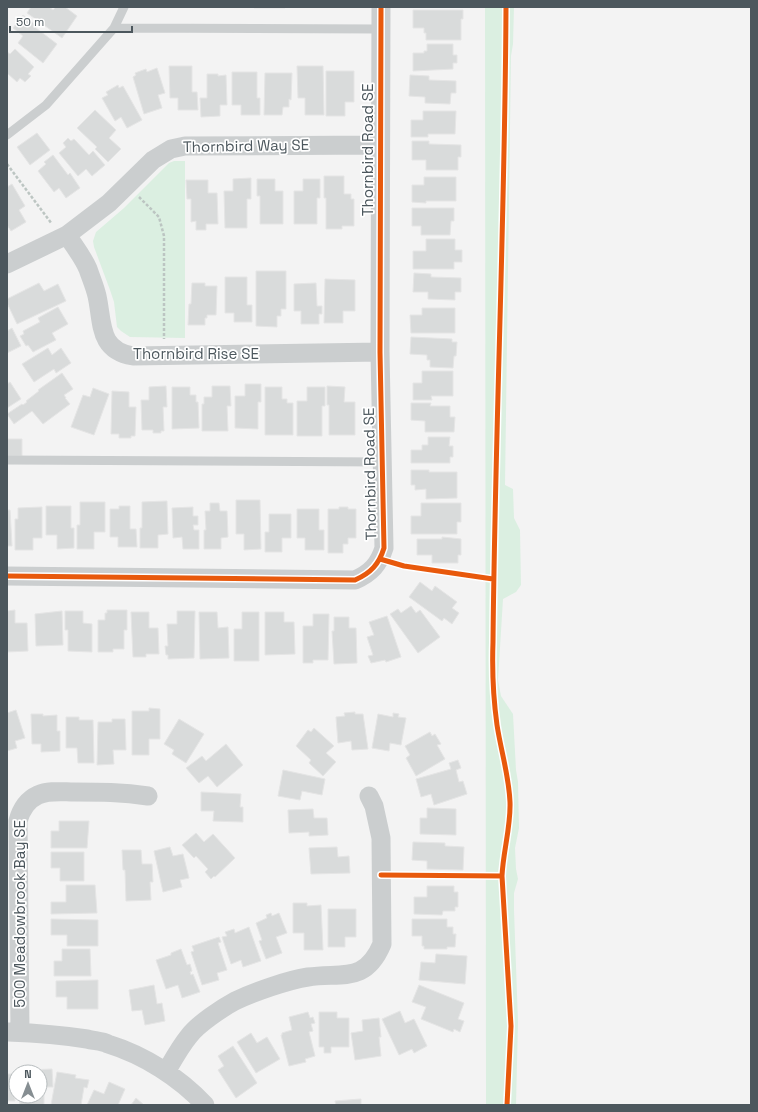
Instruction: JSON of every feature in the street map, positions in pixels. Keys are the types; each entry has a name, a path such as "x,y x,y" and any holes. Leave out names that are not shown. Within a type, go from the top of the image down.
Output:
{"street":[{"name":"Thornbird Road SE","path":"7,576 355,580 365,576 374,568 380,559 384,548 380,352 381,7"},
{"name":"Thornbird Way SE","path":"7,264 64,236 109,203 153,160 171,149 185,146 380,145"},
{"name":"Thornbird Rise SE","path":"64,236 87,268 97,295 102,328 107,341 115,349 124,354 133,356 380,352"},
{"name":"500 Meadowbrook Bay SE","path":"13,1032 18,821 21,810 28,802 38,795 50,792 125,792 148,796"},
{"path":"166,1072 189,1036 213,1015 235,1002 277,985 308,977 345,975 359,971 377,956 382,944 381,838 374,806 368,796"},
{"path":"13,1032 72,1037 107,1043 135,1054 166,1072 193,1092 205,1105"}],"lane":[{"path":"7,135 46,105 114,28 124,7"},
{"path":"114,28 381,29"},
{"path":"7,460 382,462"}],"path":[{"path":"7,164 64,236"},
{"path":"127,185 159,217 164,236 164,355"}],"green space":[{"path":"485,7 514,7 513,44 511,56 505,485 513,489 514,518 520,530 521,585 516,592 503,599 498,680 501,696 513,714 518,782 519,828 515,848 518,879 514,893 518,1022 516,1105 486,1105"},
{"path":"174,161 185,161 185,338 130,337 117,327 114,302 93,241 96,232 124,208 169,163"}],"building":[{"path":"31,7 49,7 53,10 56,7 65,7 77,16 62,38 27,13"},
{"path":"285,7 285,8 254,8"},
{"path":"413,10 463,10 463,19 461,19 461,40 426,40 424,28 413,28"},
{"path":"23,15 38,27 36,28 57,44 43,63 18,43 23,36 13,28"},
{"path":"427,44 453,44 453,55 457,55 457,63 453,63 453,69 413,71 413,53 424,53 424,51 427,51"},
{"path":"15,49 34,67 28,74 31,76 25,82 20,78 17,82 7,73 7,52 10,54"},
{"path":"169,66 192,66 192,92 197,92 198,110 178,110 178,98 170,98"},
{"path":"297,66 323,66 324,115 305,115 305,98 298,98"},
{"path":"157,68 165,93 158,95 162,108 144,114 133,77 136,75 135,73 146,69 147,72"},
{"path":"326,71 354,71 354,102 345,102 345,116 326,116"},
{"path":"232,72 257,72 257,98 260,98 260,115 241,115 241,105 232,105"},
{"path":"265,73 292,73 291,100 289,99 289,107 283,107 282,115 264,115"},
{"path":"207,74 218,74 218,76 226,75 227,105 220,105 220,116 201,117 200,98 207,98"},
{"path":"410,75 429,76 429,80 456,81 456,93 451,93 450,104 425,103 425,97 409,96"},
{"path":"118,85 119,88 123,86 142,120 127,128 121,117 115,121 102,98 108,95 106,92"},
{"path":"95,110 116,130 109,138 121,149 108,162 95,149 97,147 77,128"},
{"path":"423,111 456,111 455,134 428,134 428,137 411,137 411,120 423,120"},
{"path":"37,133 50,150 30,165 17,147"},
{"path":"68,138 71,141 74,139 89,155 93,151 105,165 92,176 86,169 78,176 59,153 66,147 63,143"},
{"path":"412,141 429,141 429,144 461,145 461,157 458,157 458,170 426,170 426,160 412,160"},
{"path":"53,155 68,175 70,173 80,188 66,198 59,188 54,192 38,171 46,164 44,162"},
{"path":"324,176 344,176 344,194 351,194 351,199 354,199 354,226 342,226 342,229 326,229"},
{"path":"424,177 456,177 456,201 426,201 426,203 412,202 412,185 424,185"},
{"path":"251,178 251,199 247,199 247,228 225,228 224,191 233,191 233,179"},
{"path":"257,179 275,179 275,191 283,191 283,224 260,224 260,196 257,196"},
{"path":"303,179 320,179 320,198 317,198 317,224 294,224 294,191 303,191"},
{"path":"186,180 208,180 208,193 217,193 218,224 206,224 206,230 196,230 196,221 191,222 191,199 187,199"},
{"path":"12,184 25,206 19,210 26,222 11,231 7,225 7,187"},
{"path":"412,208 454,208 454,221 451,221 450,235 421,235 421,226 412,226"},
{"path":"426,239 455,239 455,250 462,250 462,262 454,262 454,269 413,269 413,251 426,251"},
{"path":"256,271 286,271 286,309 281,309 281,316 277,316 277,327 256,326"},
{"path":"414,273 431,274 431,277 461,278 461,292 455,292 455,300 428,299 428,292 413,292"},
{"path":"225,277 247,277 247,305 252,305 252,322 234,322 234,313 225,313"},
{"path":"325,279 355,280 355,311 343,311 343,323 324,323"},
{"path":"39,283 44,291 58,284 66,301 17,324 7,303 7,299"},
{"path":"192,283 205,283 205,286 217,286 216,315 207,315 207,318 205,318 205,325 188,325"},
{"path":"316,283 317,306 322,306 322,314 319,314 319,324 301,324 301,311 294,311 294,284"},
{"path":"58,307 68,324 52,333 56,340 33,352 28,345 26,346 20,336 24,334 23,331 40,322 38,318"},
{"path":"422,308 455,308 455,333 411,333 410,315 422,315"},
{"path":"12,328 21,346 7,353 7,331"},
{"path":"411,337 452,339 452,342 457,342 453,368 430,367 430,360 427,360 427,355 410,354"},
{"path":"48,348 52,355 61,348 71,363 56,373 54,369 34,382 22,364"},
{"path":"422,371 453,371 453,396 431,396 432,400 413,400 413,383 422,383"},
{"path":"62,373 73,389 64,395 70,404 43,424 32,411 14,424 7,414 22,404 23,405 39,391 38,390"},
{"path":"10,382 21,399 7,408 7,384"},
{"path":"245,384 261,384 261,402 258,402 258,429 235,428 235,396 245,396"},
{"path":"166,386 167,407 163,407 164,431 161,431 161,433 153,433 153,430 142,430 141,400 149,400 149,387"},
{"path":"212,386 230,386 231,406 227,406 228,431 202,431 202,404 204,404 204,397 212,397"},
{"path":"327,386 345,387 344,402 355,402 355,435 329,435 329,405 327,405"},
{"path":"172,387 190,387 190,395 196,395 196,402 198,402 199,428 172,429"},
{"path":"265,387 282,387 282,399 287,399 287,403 293,403 293,435 265,435"},
{"path":"307,387 325,387 325,406 322,406 322,436 297,436 297,401 307,401"},
{"path":"93,388 109,394 94,435 71,427 83,395 90,397"},
{"path":"112,391 129,392 129,407 136,407 135,436 131,436 131,438 119,438 119,434 111,434"},
{"path":"411,403 431,403 430,406 450,406 450,417 455,417 454,432 425,432 425,421 411,420"},
{"path":"428,437 450,437 449,446 453,446 453,457 450,457 450,463 411,463 411,450 422,450 422,445 428,445"},
{"path":"7,439 22,439 22,456 7,456"},
{"path":"411,470 429,470 429,472 457,472 457,498 426,499 426,489 415,490 415,485 411,485"},
{"path":"236,500 260,500 261,549 244,550 244,534 236,534"},
{"path":"167,501 168,534 158,535 158,548 140,548 142,502"},
{"path":"80,502 105,502 105,532 94,532 94,549 77,549 77,525 80,525"},
{"path":"210,503 219,503 220,511 227,511 228,537 221,538 221,549 204,549 204,530 206,530 205,511 210,511"},
{"path":"421,503 461,503 461,522 457,522 457,534 411,534 411,516 421,516"},
{"path":"46,506 71,506 71,528 74,528 74,548 57,549 57,535 46,535"},
{"path":"119,506 130,506 130,529 136,529 137,547 118,547 118,537 110,537 110,509 119,509"},
{"path":"42,507 42,538 33,538 33,550 15,550 15,519 18,519 18,508"},
{"path":"193,507 193,516 198,516 198,525 193,525 194,530 199,530 199,549 183,549 182,537 173,538 172,508"},
{"path":"339,507 356,509 356,538 348,538 348,544 343,544 343,553 328,553 328,509 339,509"},
{"path":"297,509 319,509 319,530 324,530 324,550 305,550 305,538 297,538"},
{"path":"7,510 10,510 12,546 7,546"},
{"path":"269,514 291,514 291,538 282,538 282,552 265,552 265,532 269,532"},
{"path":"442,537 461,539 461,555 458,555 458,563 432,563 432,555 417,555 417,539 442,539"},
{"path":"420,582 432,591 435,586 457,602 452,608 459,613 452,624 444,618 442,621 409,597"},
{"path":"411,606 416,613 420,610 440,637 418,653 390,614 398,609 401,613"},
{"path":"15,610 15,623 27,623 28,651 7,652 7,611"},
{"path":"107,610 127,610 127,630 124,630 124,649 113,649 113,652 98,652 98,620 105,620 105,613 107,613"},
{"path":"62,611 63,645 36,646 35,614"},
{"path":"65,611 83,611 83,623 92,624 92,652 68,651 68,630 65,630"},
{"path":"177,611 195,611 194,658 168,659 168,655 166,655 165,646 168,646 167,624 177,624"},
{"path":"131,612 149,612 149,628 158,628 159,654 146,654 146,657 133,657"},
{"path":"199,612 217,612 218,628 228,627 229,658 200,659"},
{"path":"242,612 259,612 259,661 234,661 234,629 242,629"},
{"path":"265,612 284,612 284,622 294,622 295,654 265,655"},
{"path":"313,614 329,614 328,660 313,660 313,663 303,663 303,626 313,626"},
{"path":"387,616 401,657 386,662 385,660 371,663 368,656 373,655 367,637 374,635 369,622"},
{"path":"334,617 349,617 349,628 356,628 357,663 334,664 332,631 334,631"},
{"path":"149,708 160,709 160,739 149,739 149,755 132,755 132,711 149,711"},
{"path":"16,710 25,738 15,741 17,748 7,751 7,713"},
{"path":"355,712 355,714 363,714 368,749 352,750 351,741 338,743 336,717 345,716 344,713"},
{"path":"393,713 399,714 398,717 406,718 401,745 390,743 389,751 372,748 378,714 393,717"},
{"path":"31,714 43,714 43,716 57,715 57,731 60,731 60,751 41,752 41,744 32,744"},
{"path":"66,717 79,717 79,720 93,720 94,763 78,763 77,748 66,748"},
{"path":"112,719 125,719 126,750 113,750 114,764 97,765 98,722 112,722"},
{"path":"179,719 204,734 186,763 172,754 174,750 164,744"},
{"path":"314,728 334,746 326,753 336,762 323,776 309,763 311,760 296,746 308,730 311,732"},
{"path":"430,732 432,736 435,734 441,744 437,745 445,759 416,776 406,758 410,755 405,746"},
{"path":"226,744 243,765 217,787 208,776 199,783 186,768 202,756 206,761"},
{"path":"458,760 461,768 456,770 459,782 463,781 467,794 434,805 431,794 421,797 416,779 451,769 449,763"},
{"path":"283,770 325,779 322,795 302,791 300,800 278,796"},
{"path":"201,792 241,794 240,807 243,807 243,822 213,821 214,811 201,811"},
{"path":"427,808 456,809 456,835 420,834 420,818 427,818"},
{"path":"313,809 314,818 327,818 328,835 309,836 309,832 289,833 288,810"},
{"path":"59,821 89,821 87,848 51,848 51,831 59,831"},
{"path":"196,833 204,842 213,834 235,858 211,879 205,872 208,869 196,856 194,858 182,845"},
{"path":"413,842 445,843 445,846 464,847 463,870 427,869 427,861 412,860"},
{"path":"170,847 173,856 183,854 189,878 180,880 182,887 163,892 154,851"},
{"path":"337,847 338,857 349,856 350,873 311,874 309,848"},
{"path":"122,850 141,850 142,864 152,864 153,882 150,882 151,900 126,901 125,870 123,870"},
{"path":"51,852 84,852 84,881 60,881 60,868 51,868"},
{"path":"66,885 95,885 97,913 51,914 51,902 66,902"},
{"path":"427,886 454,886 454,892 458,892 458,907 455,907 455,911 443,911 442,915 414,914 414,897 427,897"},
{"path":"293,903 307,903 307,906 321,905 323,950 304,950 304,933 293,933"},
{"path":"328,909 356,909 356,937 345,937 345,947 328,947"},
{"path":"271,913 272,916 279,913 287,933 276,937 282,953 266,959 259,941 262,940 256,923 267,918 266,915"},
{"path":"51,919 98,920 98,946 67,946 67,935 51,935"},
{"path":"412,919 447,919 447,927 453,927 453,934 456,934 455,947 447,947 447,949 424,949 424,946 422,946 422,936 412,936"},
{"path":"249,927 261,961 243,967 241,960 231,964 222,937 227,936 225,932 234,929 235,933"},
{"path":"219,937 221,942 218,943 227,970 217,973 219,980 202,985 191,952 194,951 192,946"},
{"path":"62,949 90,949 91,976 54,976 54,961 62,961"},
{"path":"181,949 187,965 190,964 192,971 190,972 191,975 193,974 200,992 182,998 178,985 166,989 156,960 171,955 171,953"},
{"path":"436,954 467,956 465,984 419,980 421,962 435,963"},
{"path":"98,980 98,1009 67,1009 67,997 56,997 56,981"},
{"path":"154,985 157,1004 162,1003 165,1021 145,1025 142,1010 132,1011 129,990"},
{"path":"419,985 464,1003 458,1019 464,1021 460,1032 454,1029 453,1032 421,1019 426,1007 412,1002"},
{"path":"400,1011 405,1023 414,1019 427,1046 414,1053 412,1049 399,1055 382,1019"},
{"path":"308,1012 310,1018 313,1017 315,1023 311,1024 313,1031 309,1032 315,1056 305,1059 306,1062 289,1066 281,1035 282,1033 292,1030 289,1017"},
{"path":"319,1012 337,1012 337,1018 349,1018 349,1047 331,1047 331,1053 324,1053 324,1047 319,1047"},
{"path":"379,1018 381,1056 355,1060 351,1033 363,1031 362,1020"},
{"path":"251,1033 257,1043 267,1037 280,1059 256,1073 237,1042"},
{"path":"233,1046 257,1083 236,1098 218,1070 224,1066 218,1056"},
{"path":"48,1069 52,1069 53,1087 48,1087"},
{"path":"57,1072 76,1075 75,1078 89,1080 87,1088 84,1087 81,1105 51,1105"},
{"path":"7,1074 8,1074 8,1101"},
{"path":"109,1082 125,1089 118,1105 87,1105 94,1090 104,1094"},
{"path":"136,1098 144,1105 131,1105"},
{"path":"361,1099 361,1105 336,1105 335,1101"},
{"path":"20,1104 44,1104 44,1105"}],"cycle path":[{"path":"7,576 355,580 370,571 380,559 384,548 380,352 381,7"},
{"path":"506,7 493,663 496,714 510,802 502,876 511,1026 507,1105"},
{"path":"380,559 404,566 493,579"},
{"path":"381,875 502,876"}]}
